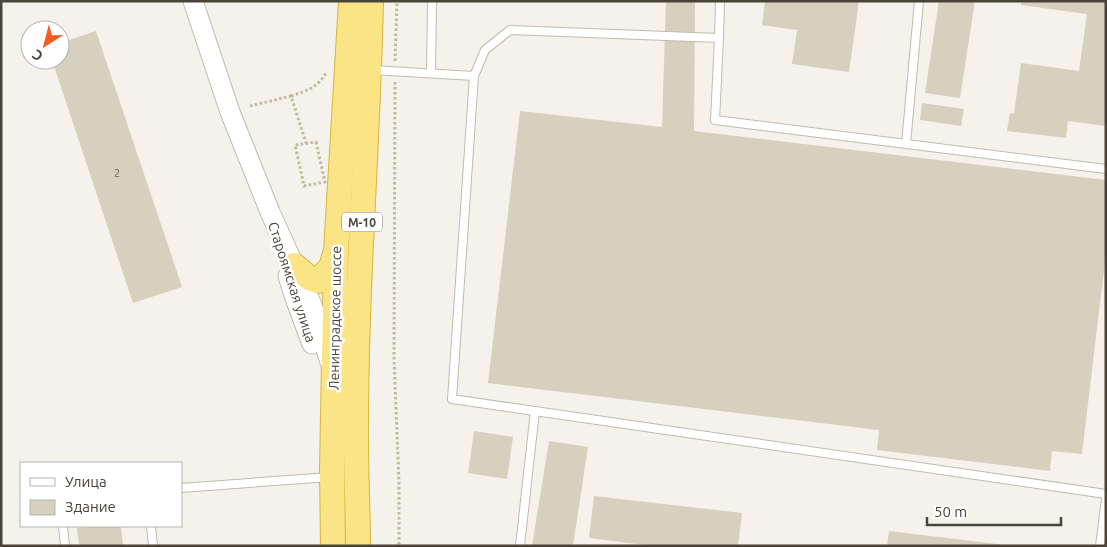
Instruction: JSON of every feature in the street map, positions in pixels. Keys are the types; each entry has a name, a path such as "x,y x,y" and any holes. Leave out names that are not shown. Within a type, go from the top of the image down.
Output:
{"highway":[{"name":"Ленинградское шоссе","path":"333,546 332,473 336,252 350,1"},
{"name":"Ленинградское шоссе","path":"358,546 356,443 371,1"},
{"path":"294,265 309,278 318,281 331,268 336,252"}],"street":[{"name":"Староямская улица","path":"192,1 230,112 270,212 312,305 356,443"},
{"name":"Староямская улица","path":"270,212 296,301 322,369 332,473"}],"lane":[{"path":"431,72 432,1"},
{"path":"720,1 715,120 1106,169"},
{"path":"906,144 919,1"},
{"path":"719,38 510,30 485,50 474,76 452,399 1106,494"},
{"path":"370,70 431,72 474,76"},
{"path":"520,546 535,411"},
{"path":"182,488 332,473"},
{"path":"1100,546 1106,500"},
{"path":"64,527 65,546"},
{"path":"151,527 153,546"}],"path":[{"path":"397,1 394,357 399,484 399,546"},
{"path":"250,106 309,90 321,82 328,67"},
{"path":"291,96 306,143"},
{"path":"316,142 325,182 304,186 295,145 306,143 316,142"}],"building":[{"path":"666,1 695,1 694,131 1106,180 1106,253 1082,454 1052,451 1050,471 877,450 879,430 488,383 520,111 662,127"},
{"path":"765,1 859,1 849,72 792,64 797,30 762,25"},
{"path":"939,1 975,1 960,98 925,93"},
{"path":"1021,1 1106,1 1106,126 1068,121 1066,138 1007,131 1010,113 1014,114 1021,63 1079,71 1087,14 1021,5"},
{"path":"96,31 182,287 133,303 55,70 70,70 70,40"},
{"path":"922,103 964,109 961,126 920,120"},
{"path":"474,431 513,437 507,479 468,473"},
{"path":"549,441 588,447 573,546 532,546"},
{"path":"594,496 742,513 738,546 653,546 589,538"},
{"path":"121,527 123,546 79,546 77,528"},
{"path":"889,531 1005,545 1005,546 887,546"}]}
